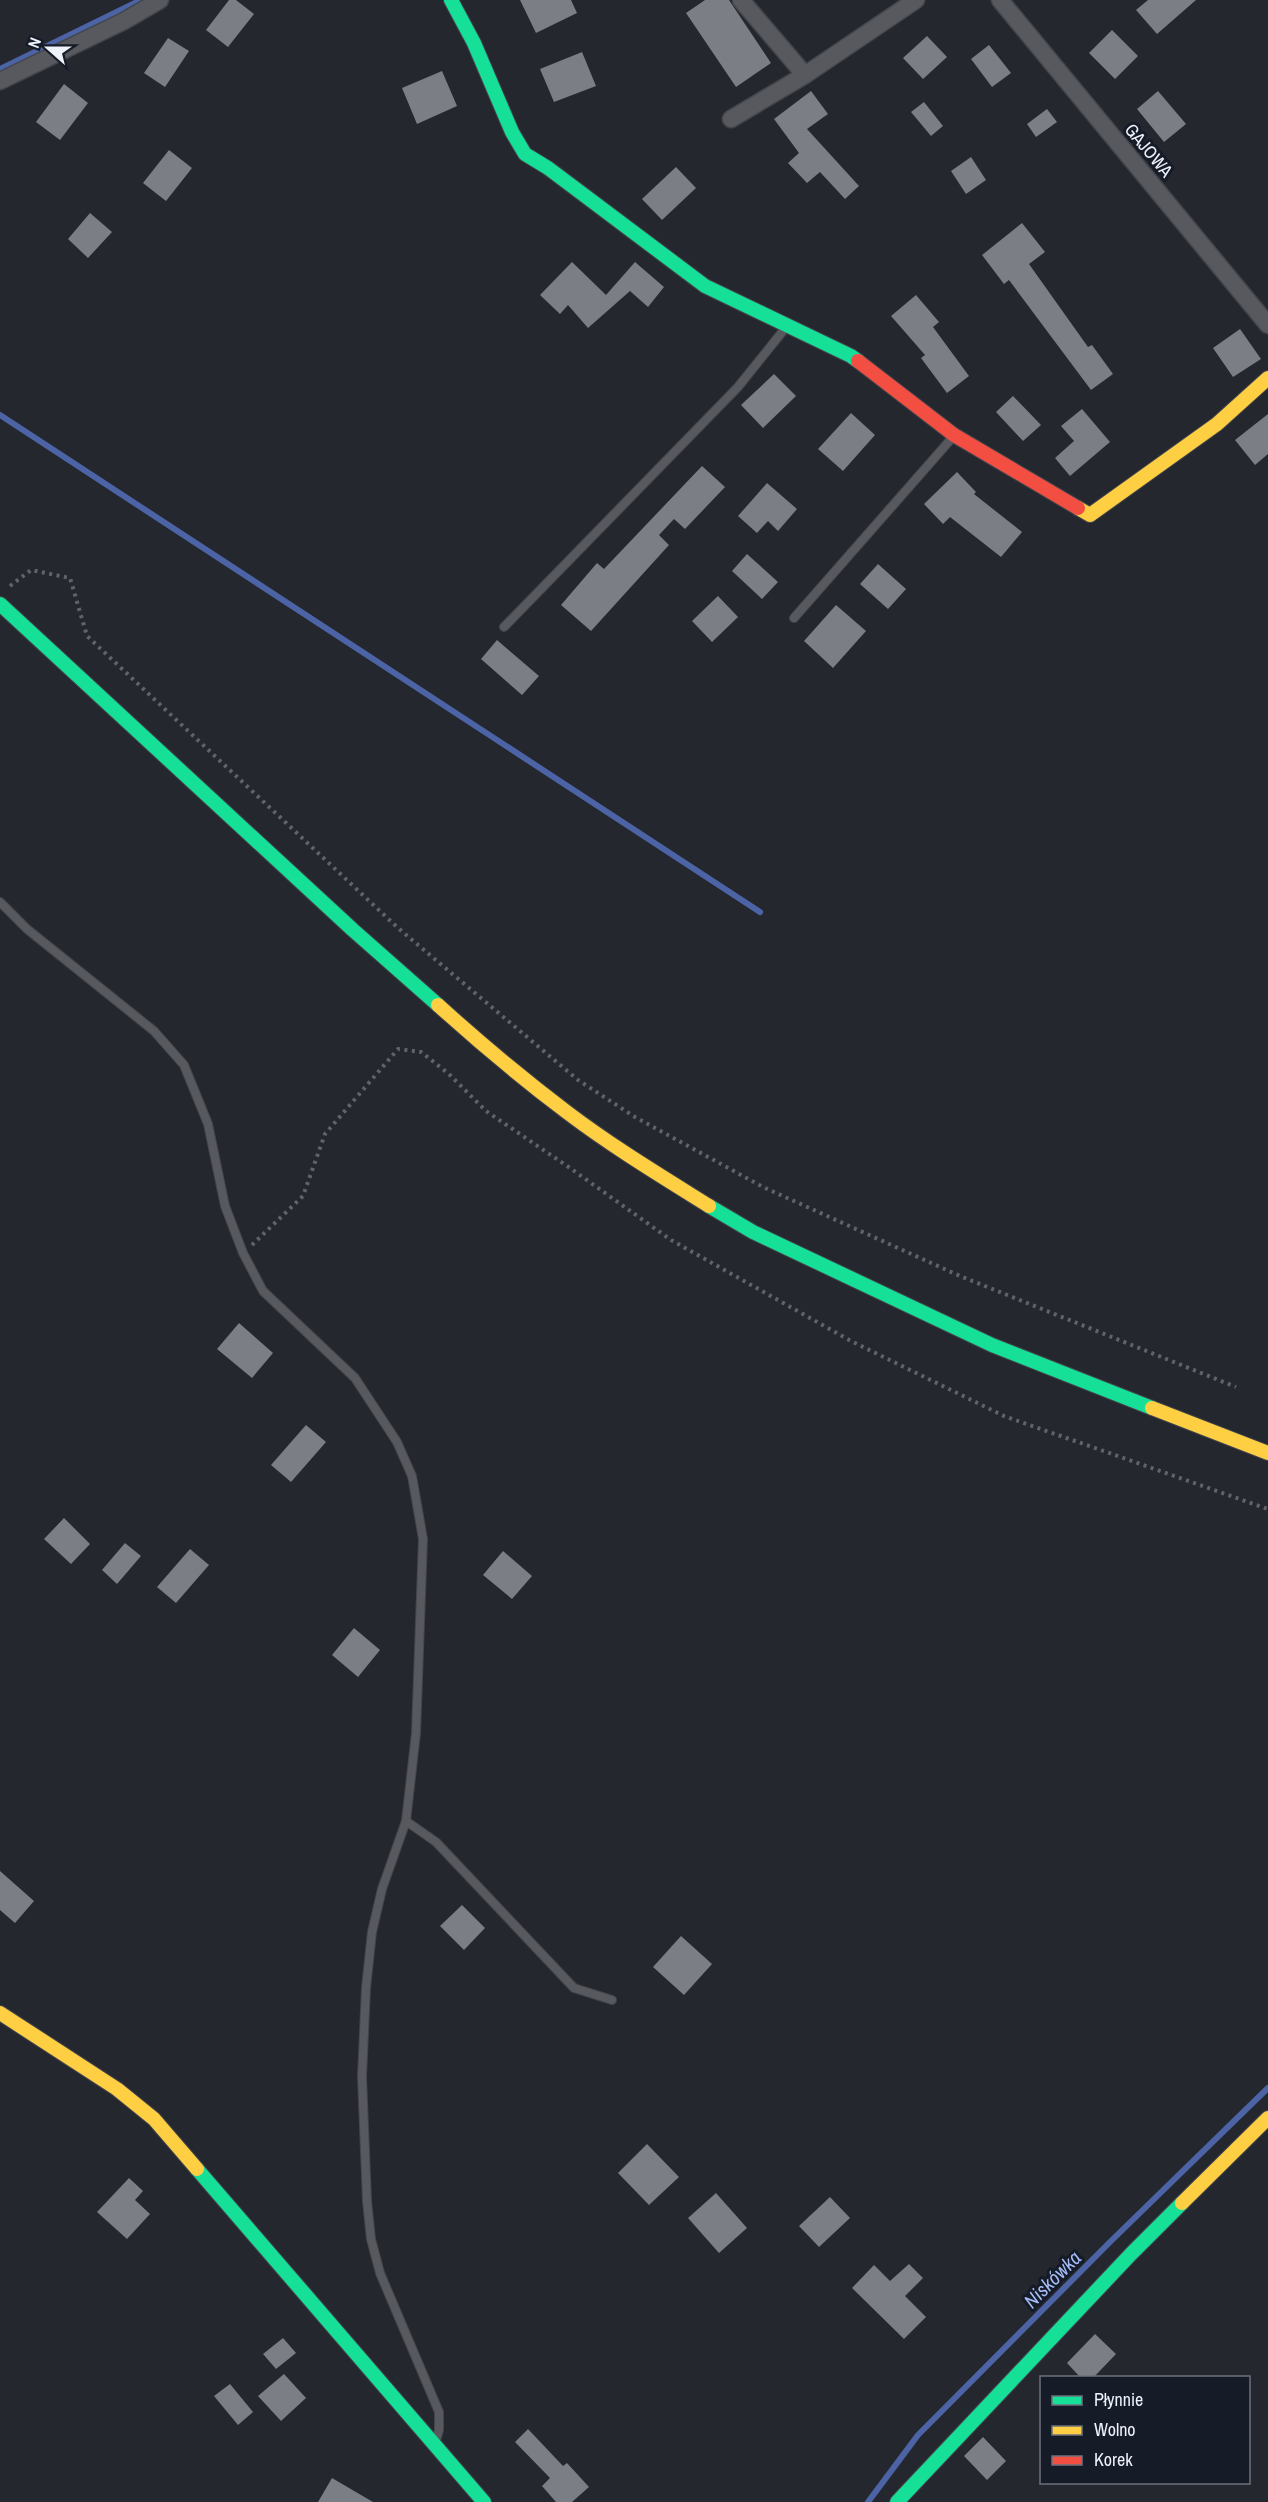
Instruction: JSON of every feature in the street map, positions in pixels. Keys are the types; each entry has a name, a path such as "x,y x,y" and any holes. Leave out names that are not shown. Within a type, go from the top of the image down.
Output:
{"street":[{"path":"0,81 124,21 160,0"},
{"path":"451,0 474,43 512,132 525,154 548,168 705,286 851,356 954,435 1090,515 1217,423 1268,378"},
{"path":"741,0 804,75"},
{"path":"731,119 804,75 916,0"},
{"name":"GAJOWA","path":"1000,0 1268,325"},
{"path":"0,604 353,930 495,1056 569,1114 646,1167 753,1232 992,1345 1268,1453"},
{"path":"0,2013 117,2089 154,2119 484,2502"},
{"path":"897,2502 1131,2254 1268,2118"}],"lane":[{"path":"504,627 738,387 787,325"},
{"path":"794,618 954,435"},
{"path":"0,902 27,929 154,1031 184,1065 208,1124 225,1206 243,1253 263,1291 355,1378 397,1442 412,1476 423,1539 416,1733 406,1821 382,1889 372,1932 362,2078 367,2201 371,2239 380,2273 439,2412 439,2430 435,2445"},
{"path":"406,1821 436,1842 574,1988 612,2000"}],"path":[{"path":"8,588 31,570 70,578 87,636 398,928 578,1080 635,1116 763,1187 960,1276 1236,1387"},
{"path":"243,1253 303,1196 325,1134 398,1049 421,1052 449,1074 486,1111 671,1240 851,1341 1004,1416 1268,1509"}],"building":[{"path":"229,0 236,0 254,14 228,47 206,30"},
{"path":"520,0 571,0 577,13 536,33"},
{"path":"705,0 729,0 771,63 736,87 686,13"},
{"path":"1148,0 1196,0 1157,34 1136,10"},
{"path":"1112,30 1138,56 1115,79 1089,53"},
{"path":"927,36 947,57 923,79 903,58"},
{"path":"168,38 189,51 165,87 144,73"},
{"path":"989,45 1011,73 992,87 971,59"},
{"path":"582,52 596,86 554,102 540,69"},
{"path":"442,71 457,106 417,124 402,88"},
{"path":"64,84 88,103 60,140 36,122"},
{"path":"811,91 828,114 807,129 859,186 845,199 820,172 807,183 788,163 799,153 774,119"},
{"path":"1158,91 1186,124 1164,142 1137,109"},
{"path":"924,102 943,126 931,136 911,112"},
{"path":"1047,109 1057,122 1036,137 1027,124"},
{"path":"169,150 192,168 166,201 143,183"},
{"path":"971,157 986,180 966,194 951,171"},
{"path":"676,167 696,188 662,220 642,199"},
{"path":"90,213 112,232 88,258 68,239"},
{"path":"1022,223 1045,252 1029,264 1088,347 1092,345 1113,374 1091,390 1009,280 1004,284 982,255"},
{"path":"572,262 606,295 635,262 664,287 648,307 630,291 588,328 568,305 560,314 540,295"},
{"path":"916,295 939,322 933,327 969,376 947,393 921,358 925,355 891,316"},
{"path":"1240,329 1261,359 1233,377 1213,348"},
{"path":"774,374 796,396 763,428 741,405"},
{"path":"1013,396 1041,425 1023,441 996,412"},
{"path":"1082,409 1110,442 1070,476 1055,458 1074,441 1061,426"},
{"path":"851,413 875,435 843,471 818,449"},
{"path":"1268,414 1268,454 1255,465 1235,440"},
{"path":"702,466 725,487 685,529 674,519 659,535 669,545 591,631 561,605 597,563 604,569"},
{"path":"957,472 976,492 974,494 1022,532 1001,557 950,517 943,524 924,504"},
{"path":"767,483 797,509 778,531 768,521 757,533 738,516"},
{"path":"747,554 778,582 762,599 732,571"},
{"path":"878,564 906,589 888,609 860,584"},
{"path":"718,596 738,617 712,642 692,621"},
{"path":"836,605 866,631 833,668 804,641"},
{"path":"497,640 539,676 522,695 481,659"},
{"path":"239,1323 273,1353 252,1378 217,1349"},
{"path":"306,1425 326,1442 291,1482 271,1465"},
{"path":"64,1518 90,1544 71,1564 44,1539"},
{"path":"125,1543 141,1556 117,1584 102,1570"},
{"path":"190,1549 209,1565 176,1603 157,1587"},
{"path":"503,1551 532,1576 512,1599 483,1575"},
{"path":"354,1628 380,1650 358,1677 332,1655"},
{"path":"0,1871 34,1901 15,1923 0,1910"},
{"path":"462,1905 485,1928 464,1950 440,1926"},
{"path":"681,1936 712,1964 684,1995 653,1967"},
{"path":"647,2144 679,2177 649,2205 618,2173"},
{"path":"129,2178 143,2191 135,2200 150,2214 127,2239 97,2212"},
{"path":"716,2193 747,2228 719,2253 688,2218"},
{"path":"830,2197 850,2218 819,2247 799,2226"},
{"path":"909,2264 923,2278 905,2296 926,2317 904,2339 852,2288 874,2265 890,2281"},
{"path":"1095,2334 1116,2354 1095,2376 1079,2376 1067,2363"},
{"path":"283,2338 296,2353 276,2369 263,2354"},
{"path":"284,2374 306,2398 281,2421 258,2396"},
{"path":"230,2384 253,2412 238,2425 214,2396"},
{"path":"528,2429 563,2466 567,2463 589,2487 572,2502 556,2502 542,2486 550,2478 515,2442"},
{"path":"983,2437 1006,2461 987,2480 964,2456"},
{"path":"332,2478 373,2502 318,2502"}],"waterway":[{"path":"0,69 141,0"},
{"path":"0,415 760,912"},
{"name":"Niskówka","path":"868,2502 918,2435 1110,2242 1268,2088"}],"traffic: fast":[{"path":"451,0 474,43 512,132 525,154 548,168 705,286 858,361"},
{"path":"0,604 353,930 438,1005"},
{"path":"709,1206 753,1232 992,1345 1152,1408"},
{"path":"197,2169 484,2502"},
{"path":"897,2502 1182,2203"}],"traffic: slow":[{"path":"1078,508 1090,515 1217,424 1268,378"},
{"path":"438,1005 568,1113 709,1206"},
{"path":"1152,1408 1268,1453"},
{"path":"0,2013 117,2089 154,2119 197,2169"},
{"path":"1182,2203 1268,2118"}],"traffic: jam":[{"path":"858,361 954,435 1078,508"}]}
